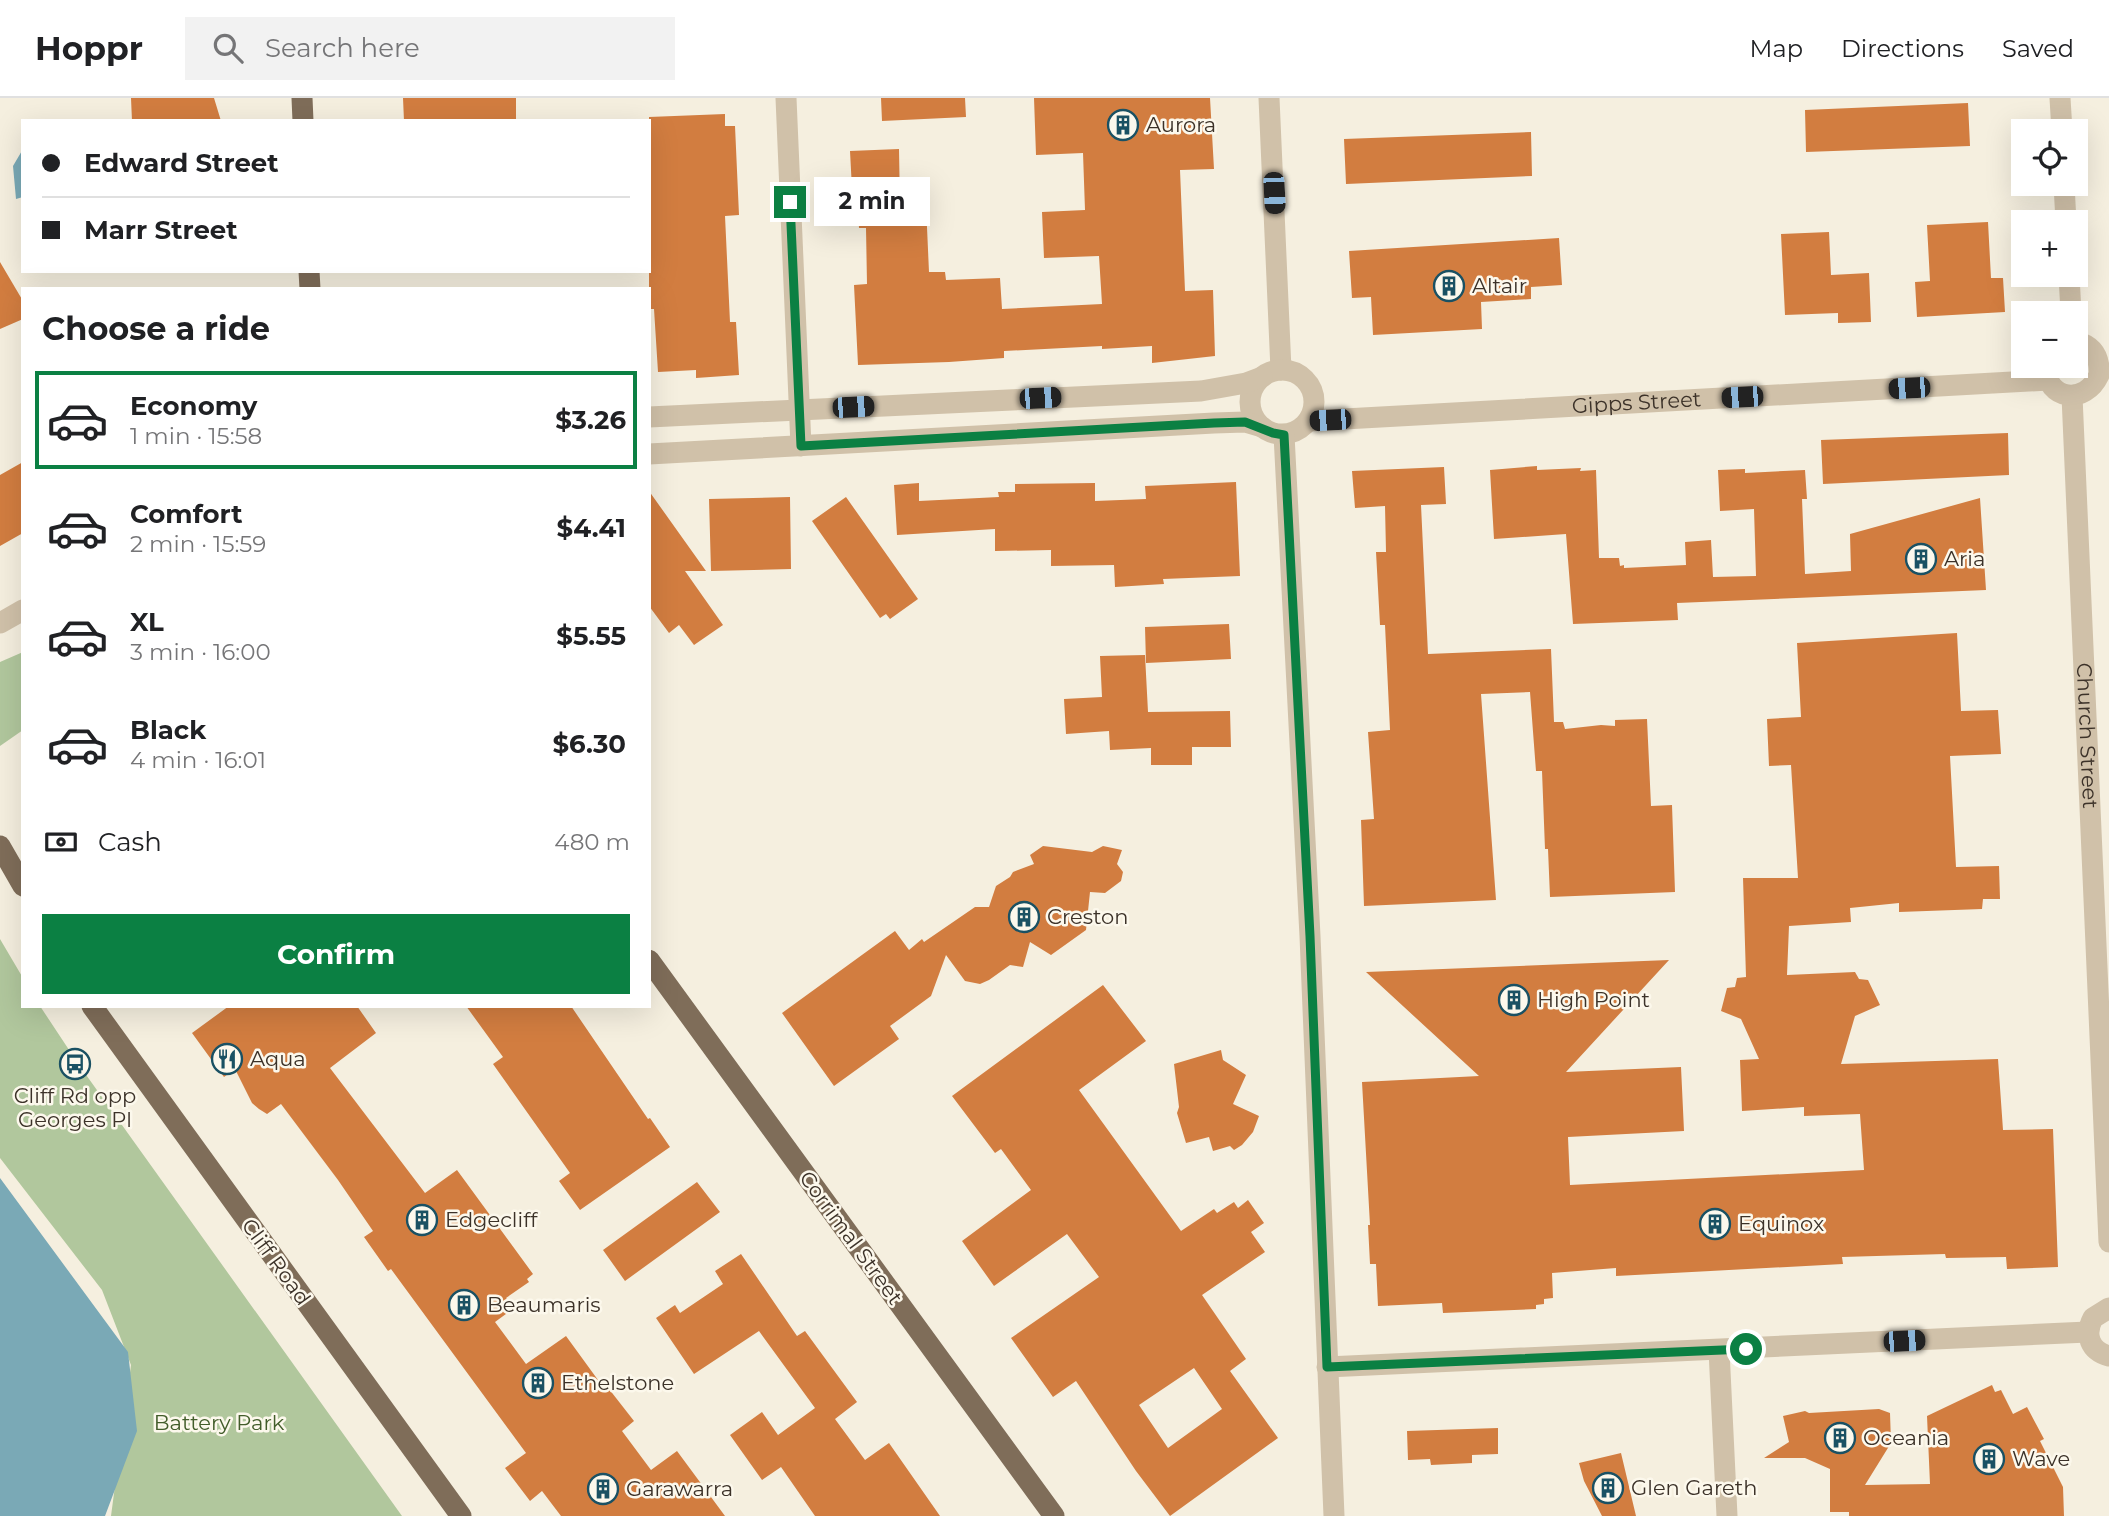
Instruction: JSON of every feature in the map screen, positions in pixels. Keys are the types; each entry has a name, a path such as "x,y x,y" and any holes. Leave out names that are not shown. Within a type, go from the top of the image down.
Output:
{"main road":[{"path":"302,98 303,119"},
{"path":"0,846 21,883"},
{"name":"Corrimal Street","path":"651,963 1054,1516"},
{"name":"Cliff Road","path":"93,1008 461,1516"}],"street":[{"path":"786,98 801,446"},
{"path":"1262,427 1252,414 1250,404 1251,394 1271,374 1269,98"},
{"path":"2060,98 2061,119"},
{"path":"2050,378 2056,390 2072,396 2089,390 2104,368 2088,346"},
{"path":"651,417 1201,391 1271,374 1303,377 1310,385 1315,407 1308,421 1295,432 1284,435 1245,422 651,454"},
{"name":"Gipps Street","path":"1308,421 2011,375"},
{"name":"Church Street","path":"2072,396 2109,1242"},
{"path":"1284,435 1310,936 1334,1516"},
{"path":"0,622 21,611"},
{"path":"2109,1308 2093,1318 2088,1332 2092,1346 2109,1356"},
{"path":"1327,1367 2088,1332"},
{"path":"1719,1350 1727,1516"}],"green space":[{"path":"21,653 21,731 0,746 0,662"},
{"name":"Battery Park","path":"0,939 21,975 21,1008 41,1008 79,1065 402,1516 111,1516 131,1365 102,1290 0,1158"}],"water":[{"path":"21,152 21,198 16,199 13,166"},
{"path":"0,1178 128,1352 137,1431 105,1516 0,1516"}],"building":[{"path":"131,98 214,98 220,119 132,119"},
{"path":"403,98 516,98 516,119 404,119"},
{"path":"881,98 965,98 966,117 882,121"},
{"path":"1034,98 1210,98 1214,169 1180,170 1185,291 1213,290 1215,356 1152,363 1152,346 1102,349 1102,346 1004,351 1004,358 858,365 854,285 867,284 866,228 859,228 857,189 852,189 850,151 899,149 900,206 926,205 929,272 945,272 946,280 1000,278 1002,309 1102,304 1099,256 1044,258 1042,212 1085,210 1083,153 1036,155"},
{"path":"1968,103 1970,146 1806,152 1805,110"},
{"path":"725,114 725,126 735,126 739,215 725,216 730,322 736,322 739,375 696,378 696,370 658,372 654,309 651,309 649,287 649,117"},
{"path":"1531,132 1532,176 1346,184 1344,139"},
{"path":"1988,222 1991,278 2003,278 2005,312 1917,317 1915,282 1930,281 1927,225"},
{"path":"1829,232 1831,275 1869,273 1871,322 1838,323 1838,313 1785,315 1781,234"},
{"name":"Altair","path":"1559,238 1562,285 1531,287 1531,299 1481,302 1482,329 1373,335 1371,297 1352,298 1349,251"},
{"path":"0,262 21,298 21,320 0,329"},
{"path":"2008,433 2009,475 1823,484 1821,440"},
{"path":"21,463 21,534 0,546 0,475"},
{"path":"1537,466 1537,470 1596,470 1599,558 1619,558 1620,566 1624,565 1624,568 1686,565 1685,542 1711,540 1713,577 1756,576 1754,509 1720,511 1718,470 1745,469 1745,473 1805,470 1807,499 1802,499 1805,574 1851,571 1850,534 1980,498 1986,590 1677,603 1678,620 1573,624 1566,534 1494,539 1490,470"},
{"path":"1444,467 1446,504 1421,505 1428,654 1551,649 1554,722 1563,722 1565,729 1615,726 1615,720 1647,719 1651,806 1672,805 1675,892 1550,897 1542,771 1536,771 1530,692 1481,694 1496,900 1364,906 1361,820 1374,819 1368,732 1390,730 1385,625 1380,625 1376,552 1386,552 1385,506 1355,508 1352,471"},
{"path":"1236,482 1240,576 1163,579 1164,584 1115,587 1114,565 1051,566 1051,550 995,551 995,529 897,535 894,485 919,483 919,501 999,497 998,492 1015,492 1015,484 1095,483 1095,501 1146,499 1145,486"},
{"path":"651,494 706,571 685,571 723,625 694,645 679,625 669,633 651,609"},
{"path":"790,497 791,569 711,571 709,499"},
{"path":"846,497 918,599 890,619 886,614 880,618 812,521"},
{"path":"1229,624 1231,659 1146,663 1145,627"},
{"path":"1957,633 1961,711 1998,710 2001,754 1950,756 1956,867 1999,866 2000,899 1983,899 1982,909 1899,912 1899,903 1850,908 1851,922 1789,926 1787,975 1855,972 1859,979 1868,980 1880,1005 1855,1016 1841,1064 1998,1059 2003,1130 2053,1129 2058,1267 2007,1269 2006,1257 1946,1258 1945,1254 1842,1257 1843,1264 1616,1276 1616,1268 1552,1273 1553,1298 1544,1299 1544,1304 1536,1305 1536,1309 1443,1313 1442,1303 1378,1306 1376,1264 1370,1264 1362,1082 1479,1076 1366,972 1669,960 1566,1072 1681,1067 1684,1131 1568,1137 1570,1185 1864,1170 1860,1114 1804,1116 1804,1107 1742,1111 1740,1060 1759,1059 1741,1019 1721,1011 1727,988 1735,987 1737,978 1746,977 1743,878 1798,878 1791,765 1769,766 1767,719 1801,717 1797,643"},
{"path":"1145,655 1148,712 1230,711 1231,747 1192,747 1192,765 1151,765 1151,748 1110,750 1109,731 1066,734 1064,699 1102,697 1100,656"},
{"path":"1043,846 1092,852 1103,846 1122,850 1117,864 1123,872 1121,881 1105,893 1090,892 1086,930 1051,955 1030,942 1023,967 1010,965 980,984 965,981 946,955 931,996 890,1026 899,1039 834,1086 782,1013 895,931 909,950 922,939 924,942 975,907 989,907 996,886 1013,872 1034,864 1030,855"},
{"path":"1103,985 1146,1041 1079,1090 1181,1231 1214,1209 1217,1213 1234,1202 1238,1208 1248,1200 1264,1223 1251,1232 1265,1252 1202,1295 1246,1359 1230,1371 1278,1438 1170,1516 1136,1471 1076,1381 1053,1397 1011,1338 1099,1277 1067,1234 994,1286 962,1241 1031,1190 1001,1149 995,1153 952,1096","holes":["1194,1368 1222,1409 1168,1448 1139,1405"]},
{"path":"226,1008 358,1008 376,1033 330,1068 425,1193 457,1170 533,1274 527,1279 529,1282 506,1298 514,1308 495,1322 526,1364 566,1336 606,1391 609,1389 634,1421 622,1431 651,1470 677,1451 725,1516 561,1516 542,1491 530,1501 505,1468 526,1453 391,1269 388,1271 364,1237 373,1231 338,1180 281,1104 267,1114 259,1109 252,1103 235,1069 224,1077 192,1033"},
{"path":"467,1008 572,1008 670,1147 580,1210 559,1181 570,1173 493,1064 503,1057"},
{"path":"1221,1050 1223,1060 1246,1075 1233,1104 1259,1116 1253,1132 1242,1145 1234,1150 1230,1146 1213,1151 1209,1137 1186,1143 1177,1113 1179,1107 1174,1064"},
{"path":"697,1182 720,1212 625,1281 603,1250"},
{"path":"741,1254 797,1336 805,1331 857,1402 835,1419 865,1460 889,1443 940,1516 815,1516 781,1467 762,1480 730,1435 762,1412 778,1435 815,1408 759,1331 694,1374 656,1318 675,1305 680,1313 723,1284 715,1271"},
{"path":"1992,1385 1995,1392 2001,1390 2013,1414 2027,1407 2044,1439 2040,1441 2063,1487 2064,1516 1849,1516 1849,1512 1830,1512 1830,1469 1805,1458 1764,1458 1789,1442 1783,1416 1805,1411 1809,1413 1879,1409 1890,1413 1891,1443 1865,1485 1930,1484 1927,1416"},
{"path":"1498,1428 1498,1454 1472,1455 1472,1463 1431,1465 1430,1459 1408,1460 1407,1431"},
{"name":"Glen Gareth","path":"1621,1453 1636,1516 1602,1516 1584,1481 1579,1463"}],"place":[{"name":"Aurora","path":"1123,125"},
{"name":"Altair","path":"1449,286"},
{"name":"Aria","path":"1921,559"},
{"name":"Creston","path":"1024,917"},
{"name":"High Point","path":"1514,1000"},
{"name":"Aqua","path":"227,1059"},
{"name":"Cliff Rd opp Georges Pl","path":"75,1064"},
{"name":"Edgecliff","path":"422,1220"},
{"name":"Equinox","path":"1715,1224"},
{"name":"Beaumaris","path":"464,1305"},
{"name":"Ethelstone","path":"538,1383"},
{"name":"Oceania","path":"1840,1438"},
{"name":"Wave","path":"1989,1459"},
{"name":"Glen Gareth","path":"1608,1488"},
{"name":"Garawarra","path":"603,1489"}],"route":[{"path":"790,202 801,446 1245,422 1284,435 1310,936 1327,1367 1746,1349"}]}
